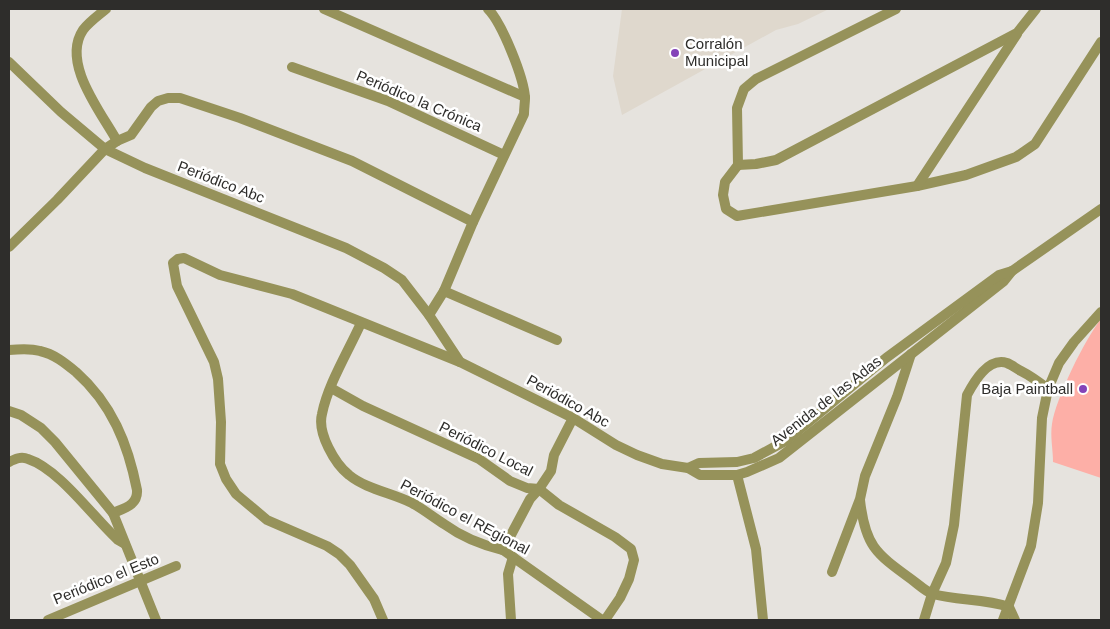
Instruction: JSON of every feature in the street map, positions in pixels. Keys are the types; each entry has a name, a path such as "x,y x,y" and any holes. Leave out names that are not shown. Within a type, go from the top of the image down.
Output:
{"street":[{"path":"106,9 84,30 77,44 76,59 82,80 116,141"},
{"path":"324,9 525,97"},
{"path":"429,316 444,291 473,222 524,114 525,97 520,76 504,35 488,9"},
{"path":"896,9 756,79 744,89 737,108 738,165 725,182 723,195 726,209 737,216 917,186 974,172 1016,157 1035,144 1101,42"},
{"path":"917,186 1017,33 1036,9"},
{"path":"738,165 776,160 1017,33"},
{"name":"Periódico Abc","path":"9,62 61,112 106,149 144,168 346,248 384,268 402,280 460,362 573,418 616,445 637,455 662,464 688,468"},
{"name":"Periódico la Crónica","path":"292,67 388,101 504,155"},
{"path":"9,247 106,149 116,141 131,135 158,101 168,98 180,98 240,118 352,162 473,222"},
{"name":"Avenida de las Adas","path":"688,468 699,463 737,462 754,458 787,440 886,358 1000,275 1012,271 1101,209"},
{"path":"384,620 374,599 350,565 339,554 327,546 267,520 236,494 226,479 220,464 221,422 218,379 214,362 177,286 174,263 178,259 184,258 220,275 292,294 362,324 460,362"},
{"name":"Avenida de las Adas","path":"688,468 700,475 737,474 761,467 778,458 1004,281 1012,271"},
{"path":"444,291 557,340"},
{"path":"1003,620 1031,546 1038,503 1042,418 1048,389 1064,356 1101,312"},
{"name":"Periódico el REgional","path":"362,324 331,388 321,416 322,430 334,457 349,475 358,481 412,503 463,536 484,546 503,550 604,620"},
{"path":"9,350 38,350 49,354 64,362 83,378 103,400 116,422 127,450 138,497 133,504 113,513"},
{"path":"832,572 860,499 865,476 911,354"},
{"path":"924,620 932,594 946,563 954,525 966,395 984,370 994,363 1005,362 1036,379 1048,389"},
{"name":"Periódico Local","path":"331,388 363,406 479,459 510,481 527,488 540,489 559,505 631,549 634,554 634,560 624,589 620,598 604,620"},
{"path":"9,411 21,415 41,428 55,442 113,513 156,620"},
{"path":"503,550 530,499 540,489 551,471 557,448 573,418"},
{"path":"9,462 18,458 26,458 40,464 55,475 118,540 126,544"},
{"path":"737,474 756,549 763,620"},
{"path":"860,499 866,535 875,550 888,562 932,594 997,602 1008,607 1015,620"},
{"path":"511,620 508,574 513,557"},
{"name":"Periódico el Esto","path":"48,620 176,566"}],"shaded area":[{"name":"Corralón Municipal","path":"622,9 829,9 798,24 776,30 622,115 613,76"},
{"name":"Baja Paintball","path":"1101,319 1101,478 1053,462 1051,433 1059,399 1072,369 1087,340"}],"place":[{"name":"Corralón Municipal","path":"675,53"},
{"name":"Baja Paintball","path":"1083,389"}]}
